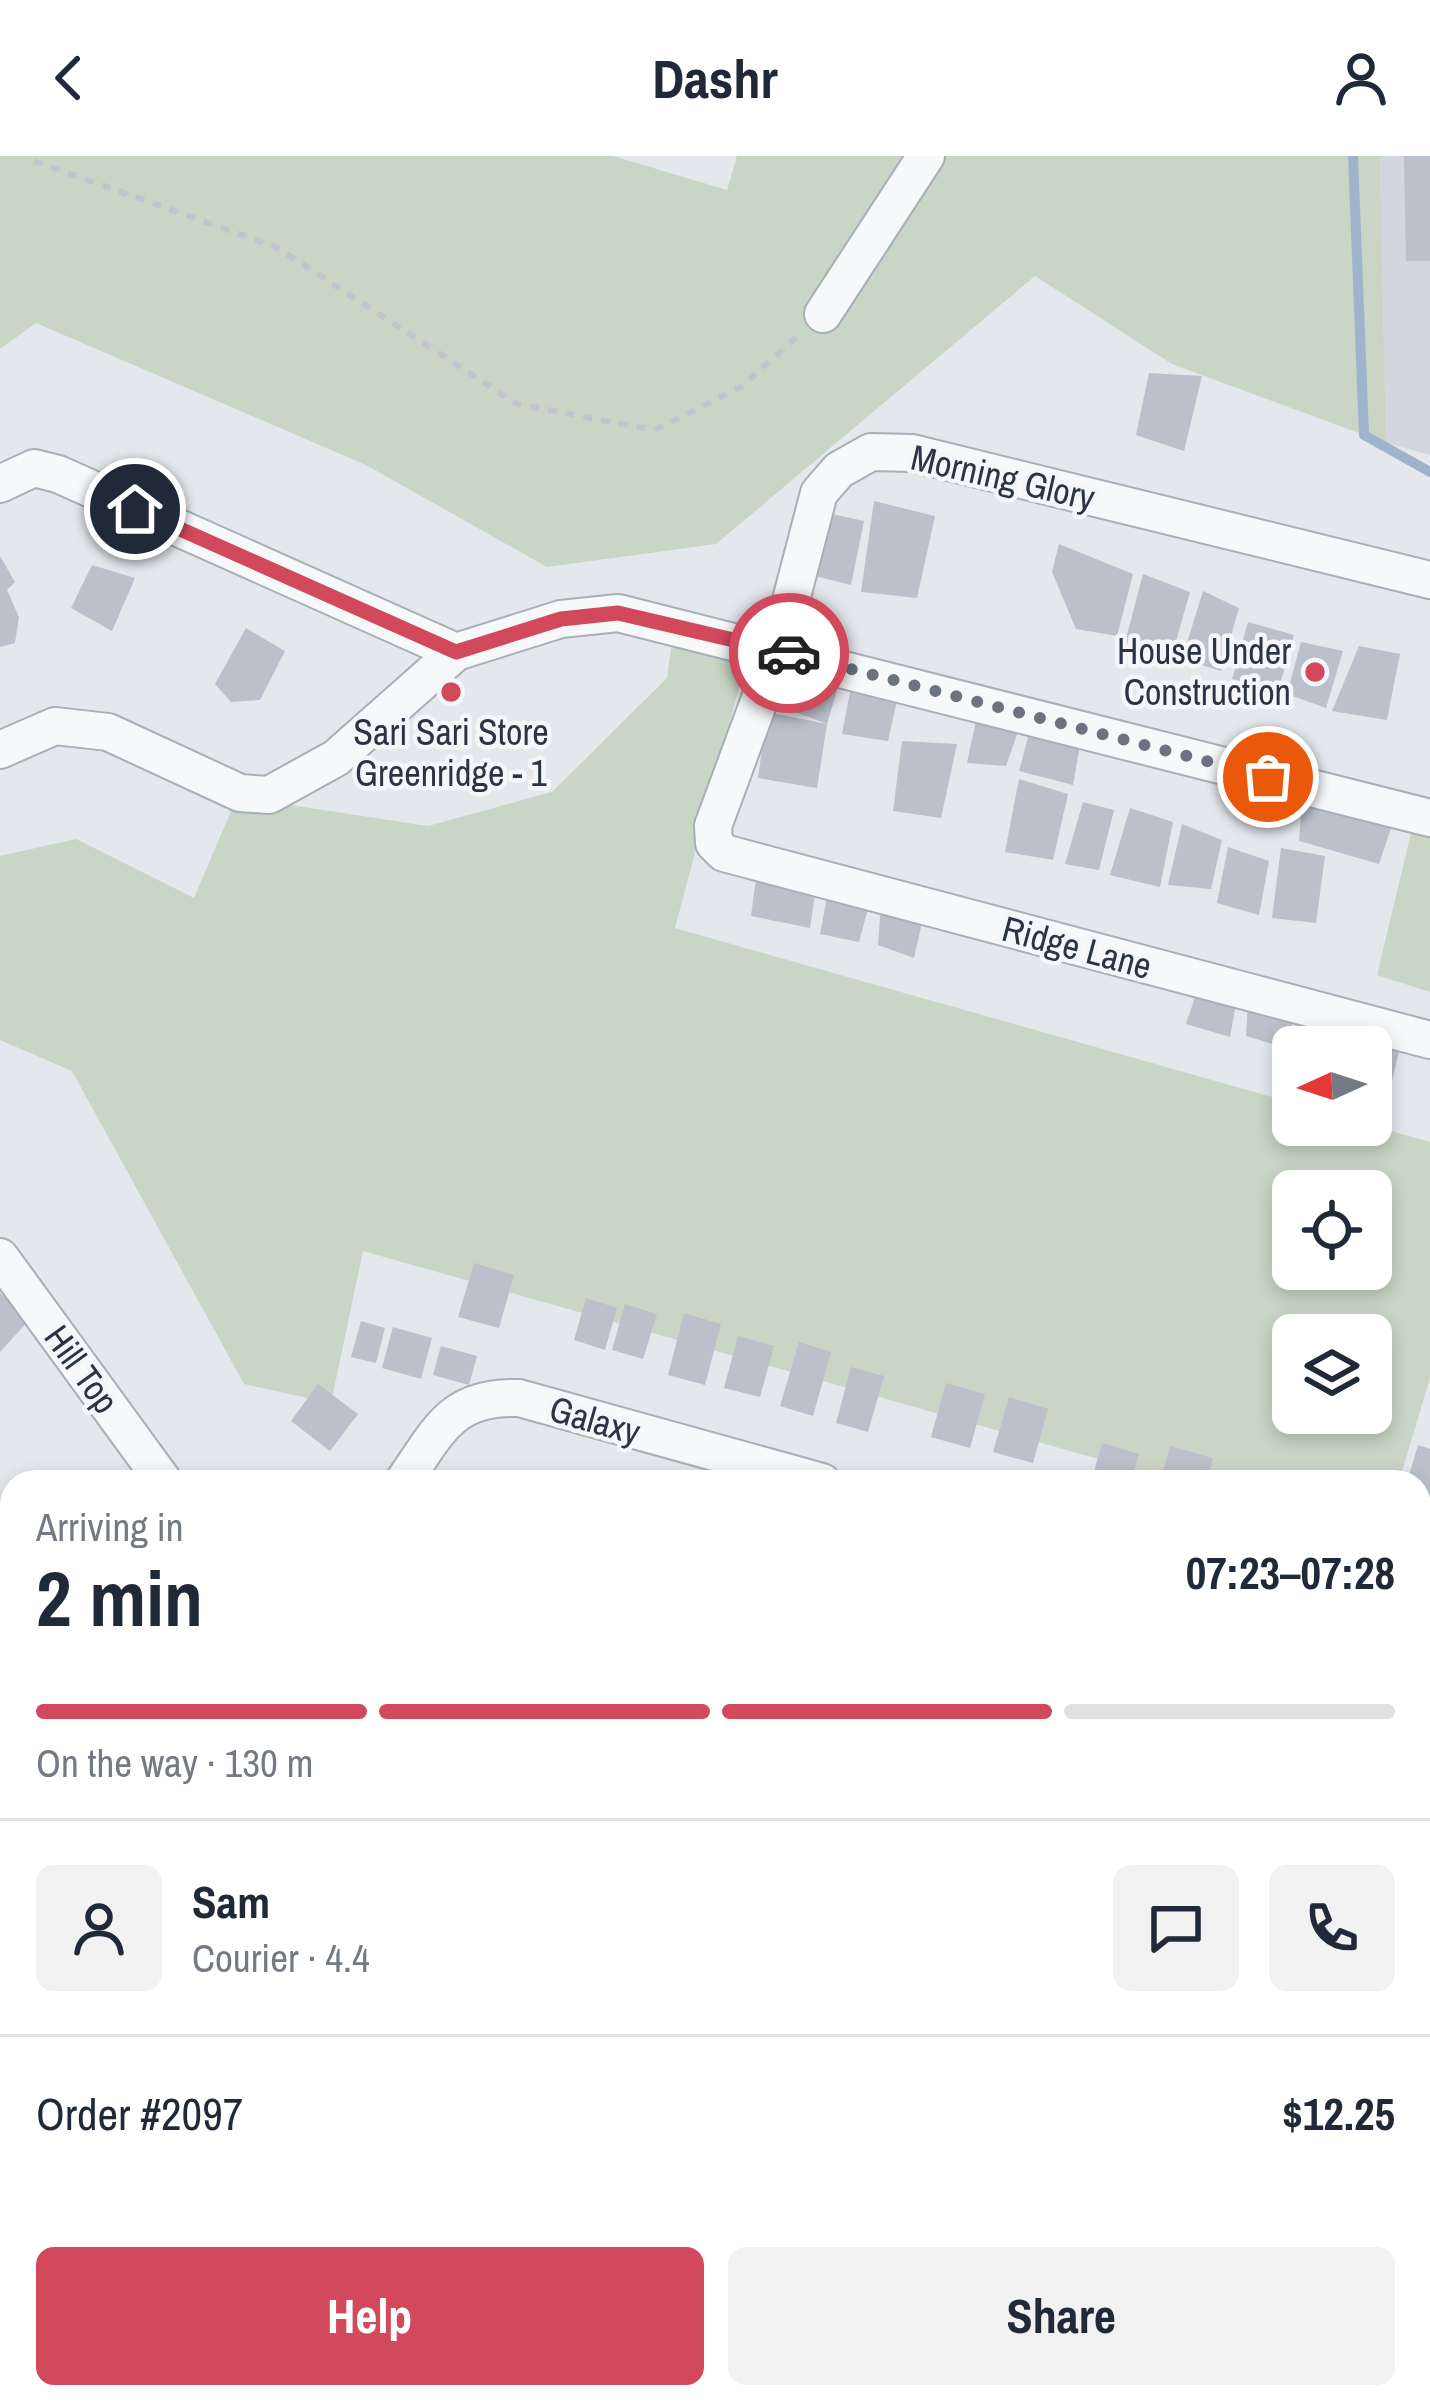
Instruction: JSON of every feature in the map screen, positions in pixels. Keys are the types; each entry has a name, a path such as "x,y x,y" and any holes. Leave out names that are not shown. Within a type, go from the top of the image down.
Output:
{"street":[{"path":"823,314 926,156"},
{"name":"Morning Glory","path":"724,853 714,844 713,826 778,650 820,493 839,470 871,452 912,453 1430,580"},
{"path":"0,484 34,468 456,652"},
{"path":"0,750 55,726 108,733 240,793 269,795 336,758 456,652 561,619 618,613 1430,818"},
{"name":"Ridge Lane","path":"724,853 1430,1040"},
{"name":"Hill Top","path":"0,1257 155,1470"},
{"name":"Galaxy","path":"412,1470 453,1412 485,1397 519,1398 779,1470"}],"path":[{"path":"34,161 276,247 518,404 655,430 742,387 823,314"}],"shaded area":[{"path":"1380,156 1430,156 1430,455 1386,443"}],"green space":[{"path":"0,156 613,156 727,190 737,156 1380,156 1386,443 1172,364 1035,276 716,544 547,567 366,465 36,323 0,349"},
{"path":"672,642 746,661 675,928 1272,1097 1272,1146 1392,1146 1392,1131 1430,1142 1430,1378 1403,1470 1138,1470 363,1251 331,1403 244,1384 72,1071 0,1040 0,856 76,839 194,898 237,797 428,826 552,792 667,678"},
{"path":"1412,829 1430,834 1430,992 1377,975"}],"building":[{"path":"1404,156 1430,156 1430,261 1406,261"},
{"path":"1149,373 1202,376 1184,451 1136,435"},
{"path":"874,501 935,516 917,598 861,592"},
{"path":"823,512 864,521 851,585 815,576"},
{"path":"1059,544 1133,574 1117,636 1076,629 1052,572"},
{"path":"0,556 15,582 7,590 19,617 15,643 0,647"},
{"path":"92,565 135,578 112,631 71,608"},
{"path":"1143,574 1190,592 1172,655 1124,646"},
{"path":"1203,591 1239,608 1221,671 1182,659"},
{"path":"1248,622 1294,635 1278,691 1232,679"},
{"path":"246,628 285,651 260,700 231,702 215,684"},
{"name":"House Under Construction","path":"1301,642 1343,651 1326,708 1287,694"},
{"path":"1359,646 1400,654 1387,720 1332,711"},
{"path":"790,665 840,680 827,724 779,706"},
{"path":"852,682 898,696 888,741 842,734"},
{"path":"767,712 827,724 817,788 758,778"},
{"path":"977,716 1020,726 1006,766 967,763"},
{"path":"1032,723 1081,739 1073,785 1019,771"},
{"path":"902,741 957,744 941,818 893,811"},
{"path":"1019,779 1068,794 1053,860 1005,852"},
{"path":"1302,799 1394,819 1379,864 1299,841"},
{"path":"1083,802 1114,810 1099,870 1065,864"},
{"path":"1130,808 1173,822 1160,887 1110,875"},
{"path":"1182,824 1222,840 1211,889 1168,885"},
{"path":"1228,847 1269,861 1259,915 1217,903"},
{"path":"1281,848 1325,856 1316,923 1272,918"},
{"path":"757,871 815,894 810,928 751,916"},
{"path":"828,892 869,905 859,942 820,934"},
{"path":"881,905 923,918 914,958 878,945"},
{"path":"1198,988 1236,1004 1230,1037 1186,1024"},
{"path":"1248,1001 1295,1013 1292,1026 1272,1026 1272,1044 1246,1036"},
{"path":"1303,1016 1339,1026 1301,1026"},
{"path":"1392,1040 1401,1043 1392,1081"},
{"path":"474,1263 514,1275 499,1328 458,1317"},
{"path":"0,1293 29,1320 0,1352"},
{"path":"586,1298 617,1308 605,1350 574,1340"},
{"path":"625,1304 657,1314 643,1359 612,1350"},
{"path":"684,1313 721,1324 705,1385 668,1375"},
{"path":"361,1321 385,1328 376,1363 351,1357"},
{"path":"393,1327 432,1338 421,1379 382,1368"},
{"path":"738,1336 774,1346 760,1397 724,1388"},
{"path":"799,1342 831,1352 813,1416 780,1406"},
{"path":"441,1346 477,1356 469,1385 433,1375"},
{"path":"851,1367 884,1376 868,1432 836,1423"},
{"path":"946,1383 985,1394 970,1448 931,1437"},
{"path":"318,1384 358,1414 330,1451 291,1421"},
{"path":"1009,1397 1048,1409 1033,1463 993,1452"},
{"path":"1102,1443 1139,1454 1134,1470 1094,1470"},
{"path":"1418,1445 1430,1449 1430,1470 1411,1470"},
{"path":"1170,1446 1213,1458 1210,1470 1163,1470"}],"waterway":[{"path":"1353,156 1364,435 1430,472"}],"way so far":[{"path":"789,653 1268,777"}],"place":[{"name":"House Under Construction","path":"1315,672"},
{"name":"Sari Sari Store Greenridge - 1","path":"451,692"}],"route":[{"path":"135,509 456,652 561,619 618,613 789,653"}]}
